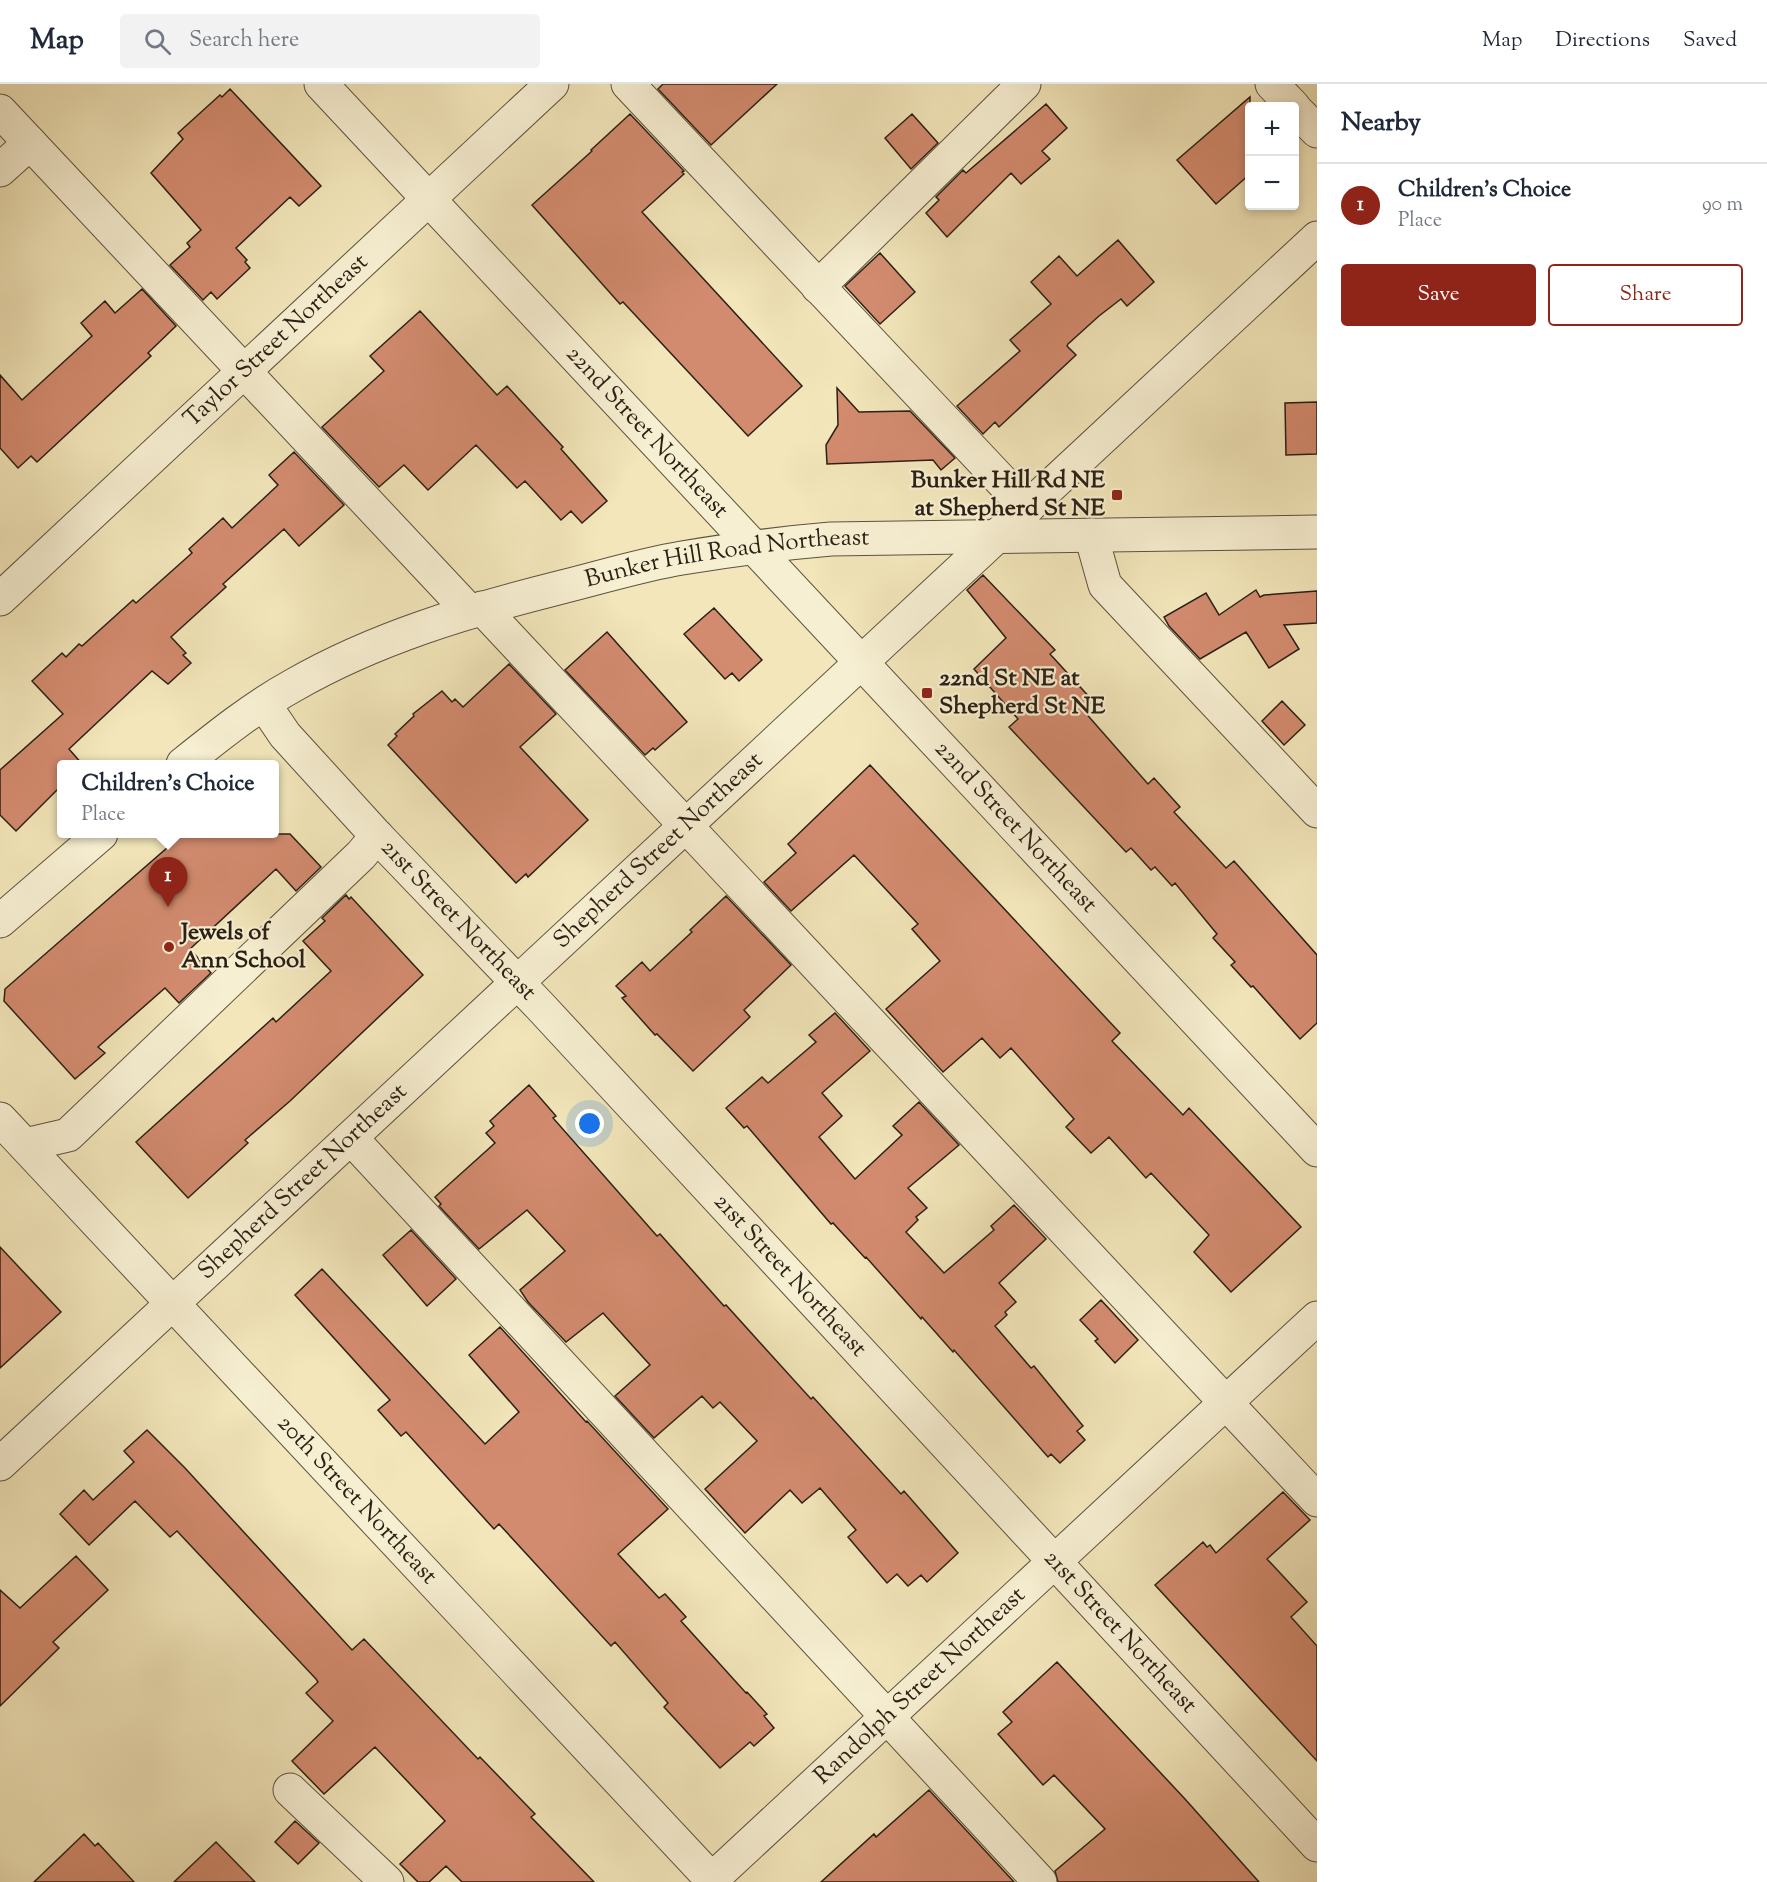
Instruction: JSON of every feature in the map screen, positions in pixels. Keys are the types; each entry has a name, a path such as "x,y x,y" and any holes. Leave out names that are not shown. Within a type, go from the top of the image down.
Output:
{"street":[{"name":"22nd Street Northeast","path":"321,84 1317,1150"},
{"name":"Taylor Street Northeast","path":"0,599 552,84"},
{"path":"628,84 1027,508"},
{"path":"818,287 1024,84"},
{"path":"1272,84 1289,102"},
{"path":"0,111 244,371 686,826 1317,1500"},
{"path":"1299,112 1317,130"},
{"path":"0,171 30,143"},
{"name":"Shepherd Street Northeast","path":"0,1464 1317,238"},
{"name":"Bunker Hill Road Northeast","path":"189,760 226,730 292,686 349,657 406,633 520,597 682,558 831,539 1317,532"},
{"path":"1091,536 1105,585 1317,811"},
{"name":"21st Street Northeast","path":"264,704 285,735 377,836 516,982 1317,1845"},
{"path":"25,1145 68,1135 361,855 377,836"},
{"path":"0,921 96,838"},
{"name":"20th Street Northeast","path":"0,1119 712,1881"},
{"path":"351,1138 1041,1882"},
{"name":"Randolph Street Northeast","path":"712,1881 1317,1318"},
{"path":"290,1790 387,1882"}],"building":[{"path":"663,84 777,84 711,145 658,89"},
{"path":"230,89 321,186 299,206 290,197 236,248 247,260 245,262 250,268 217,299 211,292 203,300 170,265 190,247 187,243 201,230 151,173 183,139 178,133 220,95 222,97"},
{"path":"1250,97 1250,102 1245,102 1245,178 1216,204 1177,160"},
{"path":"1046,104 1067,128 1042,151 1050,159 1021,184 1011,173 947,237 926,213 939,200 936,197 963,170 966,173"},
{"path":"630,114 684,171 682,172 684,174 642,212 802,386 748,436 623,302 620,304 532,205"},
{"path":"912,114 938,143 911,169 885,138"},
{"path":"1118,240 1154,282 1127,306 1121,299 1099,316 1068,344 1067,346 1076,355 999,427 995,422 983,434 957,406 1020,351 1010,340 1051,304 1031,282 1059,256 1077,276"},
{"path":"880,253 915,292 880,324 845,286"},
{"path":"142,289 176,326 148,353 151,356 37,462 31,456 18,468 0,448 0,375 22,400 92,336 81,323 105,301 115,313"},
{"path":"420,311 497,395 507,386 563,447 561,449 607,501 582,523 571,511 561,520 525,481 517,488 476,445 428,490 404,465 379,487 322,427 384,371 370,356"},
{"path":"837,388 859,412 910,411 955,458 941,470 933,460 827,464 826,445 838,425"},
{"path":"1317,402 1317,454 1286,455 1285,403"},
{"path":"294,452 344,505 299,546 284,529 223,584 226,587 171,637 186,653 183,655 191,663 168,684 152,671 69,749 79,760 57,760 57,790 16,831 0,815 0,770 63,714 32,681 62,653 66,657 79,644 82,646 133,600 136,603 192,553 189,549 223,518 232,528 278,485 269,475"},
{"path":"983,575 1055,650 1050,654 1093,701 1083,710 1148,784 1154,778 1180,807 1174,812 1226,868 1234,861 1317,955 1317,1023 1300,1039 1231,965 1235,962 1213,938 1217,934 1175,883 1172,886 1155,867 1151,870 1131,848 1126,852 1009,727 1018,719 974,669 1006,638 967,590"},
{"path":"1256,590 1260,597 1317,591 1317,623 1284,625 1299,649 1269,668 1246,632 1200,659 1169,626 1164,617 1206,593 1219,615"},
{"path":"714,608 762,660 739,681 732,673 725,679 684,634"},
{"path":"607,632 687,722 655,750 653,748 645,755 565,670"},
{"path":"509,664 556,714 520,747 588,820 528,877 526,874 516,883 388,745 397,736 395,734 414,716 413,714 442,691 452,702 455,699 463,707"},
{"path":"1282,701 1305,725 1284,745 1262,721"},
{"path":"870,765 1120,1033 1112,1041 1183,1115 1189,1108 1301,1227 1231,1292 1194,1252 1209,1235 1151,1173 1146,1178 1109,1137 1091,1153 1066,1127 1074,1119 1011,1048 1000,1058 982,1038 943,1072 886,1009 940,961 912,929 918,924 854,855 791,911 764,882 796,853 788,844"},
{"path":"279,834 290,834 321,867 296,891 276,869 190,949 211,973 179,1003 165,988 98,1047 105,1053 75,1079 4,1001 5,989 178,838 279,838"},
{"path":"346,895 349,899 351,897 423,975 290,1101 245,1140 248,1143 188,1198 136,1142 273,1018 276,1022 331,971 303,941 325,921 322,918"},
{"path":"726,896 791,965 744,1010 750,1017 693,1071 657,1034 655,1035 622,998 626,996 616,986 642,962 650,971"},
{"path":"835,1013 870,1051 822,1093 842,1116 819,1137 855,1179 902,1135 893,1126 919,1102 959,1145 908,1188 927,1208 916,1217 918,1220 906,1232 944,1273 994,1230 991,1226 1014,1205 1046,1239 999,1283 1016,1302 995,1326 1031,1368 1034,1366 1083,1426 1077,1431 1085,1440 1060,1463 1051,1454 1048,1457 954,1350 953,1352 866,1257 833,1223 831,1224 747,1126 744,1128 726,1108 762,1077 768,1083 816,1042 809,1035"},
{"path":"529,1085 556,1116 553,1118 657,1236 660,1234 724,1306 726,1305 811,1399 813,1397 901,1494 904,1491 958,1553 927,1582 921,1575 908,1586 897,1574 887,1583 848,1537 856,1530 820,1488 802,1503 790,1490 745,1533 705,1489 757,1441 720,1402 713,1408 702,1396 654,1438 615,1396 650,1365 603,1313 566,1342 528,1302 520,1290 565,1251 527,1210 479,1249 439,1206 441,1204 435,1197 495,1143 486,1133 494,1126 490,1121"},
{"path":"411,1230 456,1279 427,1306 383,1255"},
{"path":"0,1247 61,1312 0,1368"},
{"path":"322,1269 485,1444 519,1412 469,1355 500,1327 668,1509 618,1554 659,1598 665,1594 686,1617 681,1621 767,1714 764,1716 774,1728 754,1746 750,1742 720,1768 664,1707 668,1703 615,1642 611,1646 499,1524 494,1529 406,1432 401,1436 378,1410 390,1400 295,1295"},
{"path":"1101,1300 1138,1340 1115,1363 1095,1341 1098,1339 1080,1320"},
{"path":"147,1430 185,1468 352,1650 364,1639 478,1759 480,1757 535,1814 531,1817 594,1882 462,1882 446,1866 429,1882 418,1882 400,1864 445,1821 375,1747 324,1794 292,1761 333,1721 306,1693 318,1682 177,1531 170,1537 135,1501 89,1545 60,1514 84,1490 93,1500 134,1462 124,1451"},
{"path":"1283,1492 1310,1520 1267,1559 1307,1602 1291,1617 1317,1646 1317,1761 1155,1585 1203,1542 1207,1547 1210,1545 1216,1553"},
{"path":"76,1556 108,1590 53,1642 59,1648 0,1706 0,1590 20,1608"},
{"path":"1057,1662 1259,1882 1058,1882 1055,1871 1105,1829 1054,1775 1043,1785 998,1734 1012,1722 1003,1712"},
{"path":"929,1790 1014,1882 821,1882 874,1834 876,1837"},
{"path":"295,1821 319,1843 298,1864 275,1842"},
{"path":"84,1834 95,1846 98,1843 134,1882 34,1882"},
{"path":"216,1842 255,1882 174,1882"}],"place":[{"name":"Bunker Hill Rd NE at Shepherd St NE","path":"1117,495"},
{"name":"22nd St NE at Shepherd St NE","path":"927,693"},
{"name":"Children’s Choice","path":"168,907"},
{"name":"Jewels of Ann School","path":"169,947"}]}
